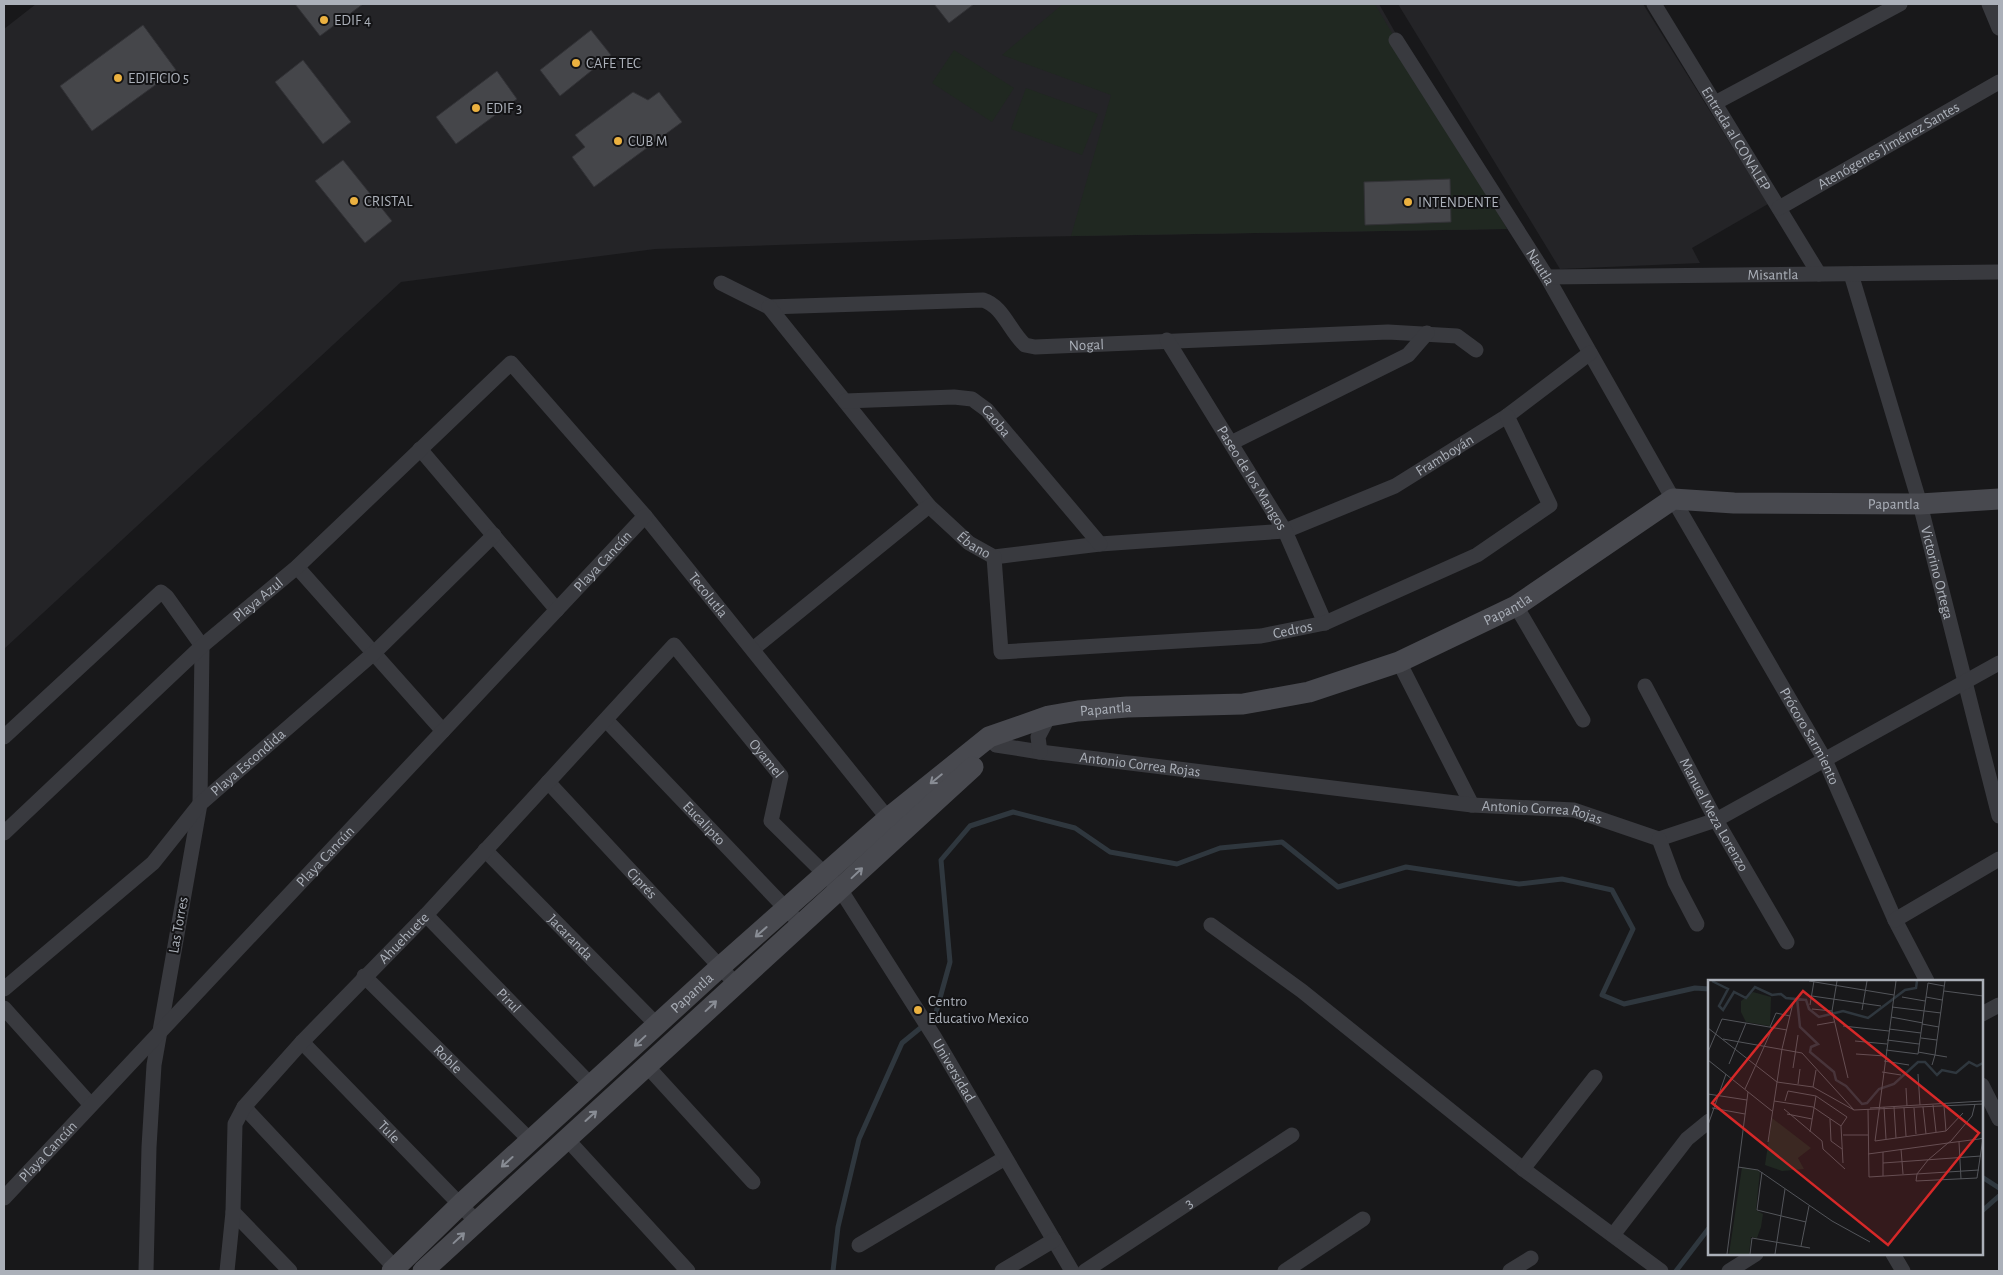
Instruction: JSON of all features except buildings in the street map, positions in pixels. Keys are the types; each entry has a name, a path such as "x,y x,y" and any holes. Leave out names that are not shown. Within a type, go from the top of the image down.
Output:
{"street":[{"name":"Entrada al CONALEP","path":"1654,4 1819,274"},
{"path":"1715,103 1900,4"},
{"path":"1989,4 1999,28"},
{"name":"Nautla","path":"1396,40 1547,277 1673,499"},
{"name":"Atenógenes Jiménez Santes","path":"1779,208 1999,82"},
{"name":"Misantla","path":"1547,277 1999,272"},
{"name":"Victorino Ortega","path":"1851,274 1920,504 1967,682 1999,816"},
{"name":"Nogal","path":"721,283 769,307 983,300 990,302 998,309 1025,345 1035,347 1379,332 1457,336 1476,350"},
{"name":"Ébano","path":"769,307 930,506 969,543 994,557 1100,544 1285,531"},
{"path":"1231,442 1408,355 1427,333"},
{"name":"Paseo de los Mangos","path":"1167,340 1285,531 1325,623"},
{"name":"Framboyán","path":"1285,531 1395,486 1507,416 1590,353"},
{"name":"Playa Azul","path":"4,833 202,646 297,567 511,363"},
{"name":"Tecolutla","path":"511,363 645,516 894,826"},
{"name":"Caoba","path":"845,401 954,397 972,399 987,410 1100,544"},
{"name":"Cedros","path":"994,557 1001,652 1261,636 1325,623 1477,554 1550,505 1507,416"},
{"path":"420,449 557,610"},
{"name":"Papantla","path":"423,1271 735,983 794,918 894,826 996,738 1049,716 1127,707 1243,704 1309,692 1399,662 1516,606 1673,499 1734,503 1920,504 1999,499"},
{"name":"Prócoro Sarmiento","path":"1673,499 1825,760 1895,920 1927,980"},
{"path":"753,649 930,506"},
{"name":"Playa Cancún","path":"4,1198 645,516"},
{"name":"Playa Escondida","path":"4,989 153,863 200,804 375,652 494,535"},
{"path":"297,567 375,652 443,731"},
{"path":"4,736 155,595 161,592 167,597 202,646"},
{"path":"1516,606 1583,720"},
{"name":"Ahuehuete","path":"226,1271 233,1212 235,1124 244,1108 302,1042 364,976 426,915 674,645"},
{"name":"Oyamel","path":"674,645 781,776 771,820 833,882"},
{"name":"Las Torres","path":"146,1271 149,1147 154,1065 200,804 202,646"},
{"path":"1399,662 1472,806"},
{"path":"1697,924 1675,882 1659,839 1716,820 1999,663"},
{"name":"Manuel Meza Lorenzo","path":"1645,686 1716,820 1787,942"},
{"path":"1040,752 1038,737 1049,716"},
{"name":"Eucalipto","path":"607,720 794,918"},
{"name":"Antonio Correa Rojas","path":"996,738 1040,752 1472,806 1574,810 1659,839"},
{"name":"Ciprés","path":"548,782 735,983"},
{"name":"Jacaranda","path":"485,850 657,1025"},
{"path":"1895,920 1999,859"},
{"name":"Universidad","path":"833,882 935,1038 1072,1271"},
{"name":"Pirul","path":"426,915 592,1086"},
{"name":"Papantla","path":"394,1270 462,1203 720,967 794,918"},
{"path":"1211,925 1302,991 1523,1169 1656,1268"},
{"name":"Roble","path":"364,976 531,1141"},
{"path":"1983,1013 1999,1005"},
{"path":"4,1008 91,1105"},
{"name":"Tule","path":"302,1042 462,1203 477,1222"},
{"path":"647,1066 753,1182"},
{"path":"1523,1169 1595,1077"},
{"path":"1983,1087 1999,1119"},
{"path":"244,1108 394,1270"},
{"path":"1614,1235 1687,1139 1708,1122"},
{"name":"3","path":"1085,1271 1292,1135"},
{"path":"566,1138 688,1271"},
{"path":"858,1245 1005,1158"},
{"path":"233,1212 290,1271"},
{"path":"1284,1271 1363,1218"},
{"path":"1002,1271 1054,1240"},
{"path":"1729,1271 1754,1255"},
{"path":"1895,1255 1903,1271"},
{"path":"1510,1271 1531,1258"}],"shaded area":[{"path":"36,4 1379,4 1507,229 1020,237 655,249 401,282 4,649 4,29"},
{"path":"1063,4 1375,4 1507,229 1071,236 1111,95 1002,55"},
{"path":"1398,4 1643,4 1768,204 1692,248 1700,263 1560,269"},
{"path":"954,50 1014,88 992,122 932,83"},
{"path":"1026,88 1098,114 1082,155 1011,129"}],"waterway":[{"path":"833,1271 838,1227 859,1139 902,1043 935,1016 950,962 941,860 970,826 1013,812 1075,828 1110,852 1177,864 1220,848 1282,842 1338,887 1406,867 1519,884 1562,879 1612,890 1633,929 1602,995 1624,1004 1695,988 1708,989"},
{"path":"1983,1178 1999,1188"},
{"path":"1983,1210 1999,1196"},
{"path":"1676,1271 1708,1229"}],"place":[{"name":"EDIF 4","path":"324,20"},
{"name":"CAFE TEC","path":"576,63"},
{"name":"EDIFICIO 5","path":"118,78"},
{"name":"EDIF 3","path":"476,108"},
{"name":"CUB M","path":"618,141"},
{"name":"CRISTAL","path":"354,201"},
{"name":"INTENDENTE","path":"1408,202"},
{"name":"Centro Educativo Mexico","path":"918,1010"}]}
